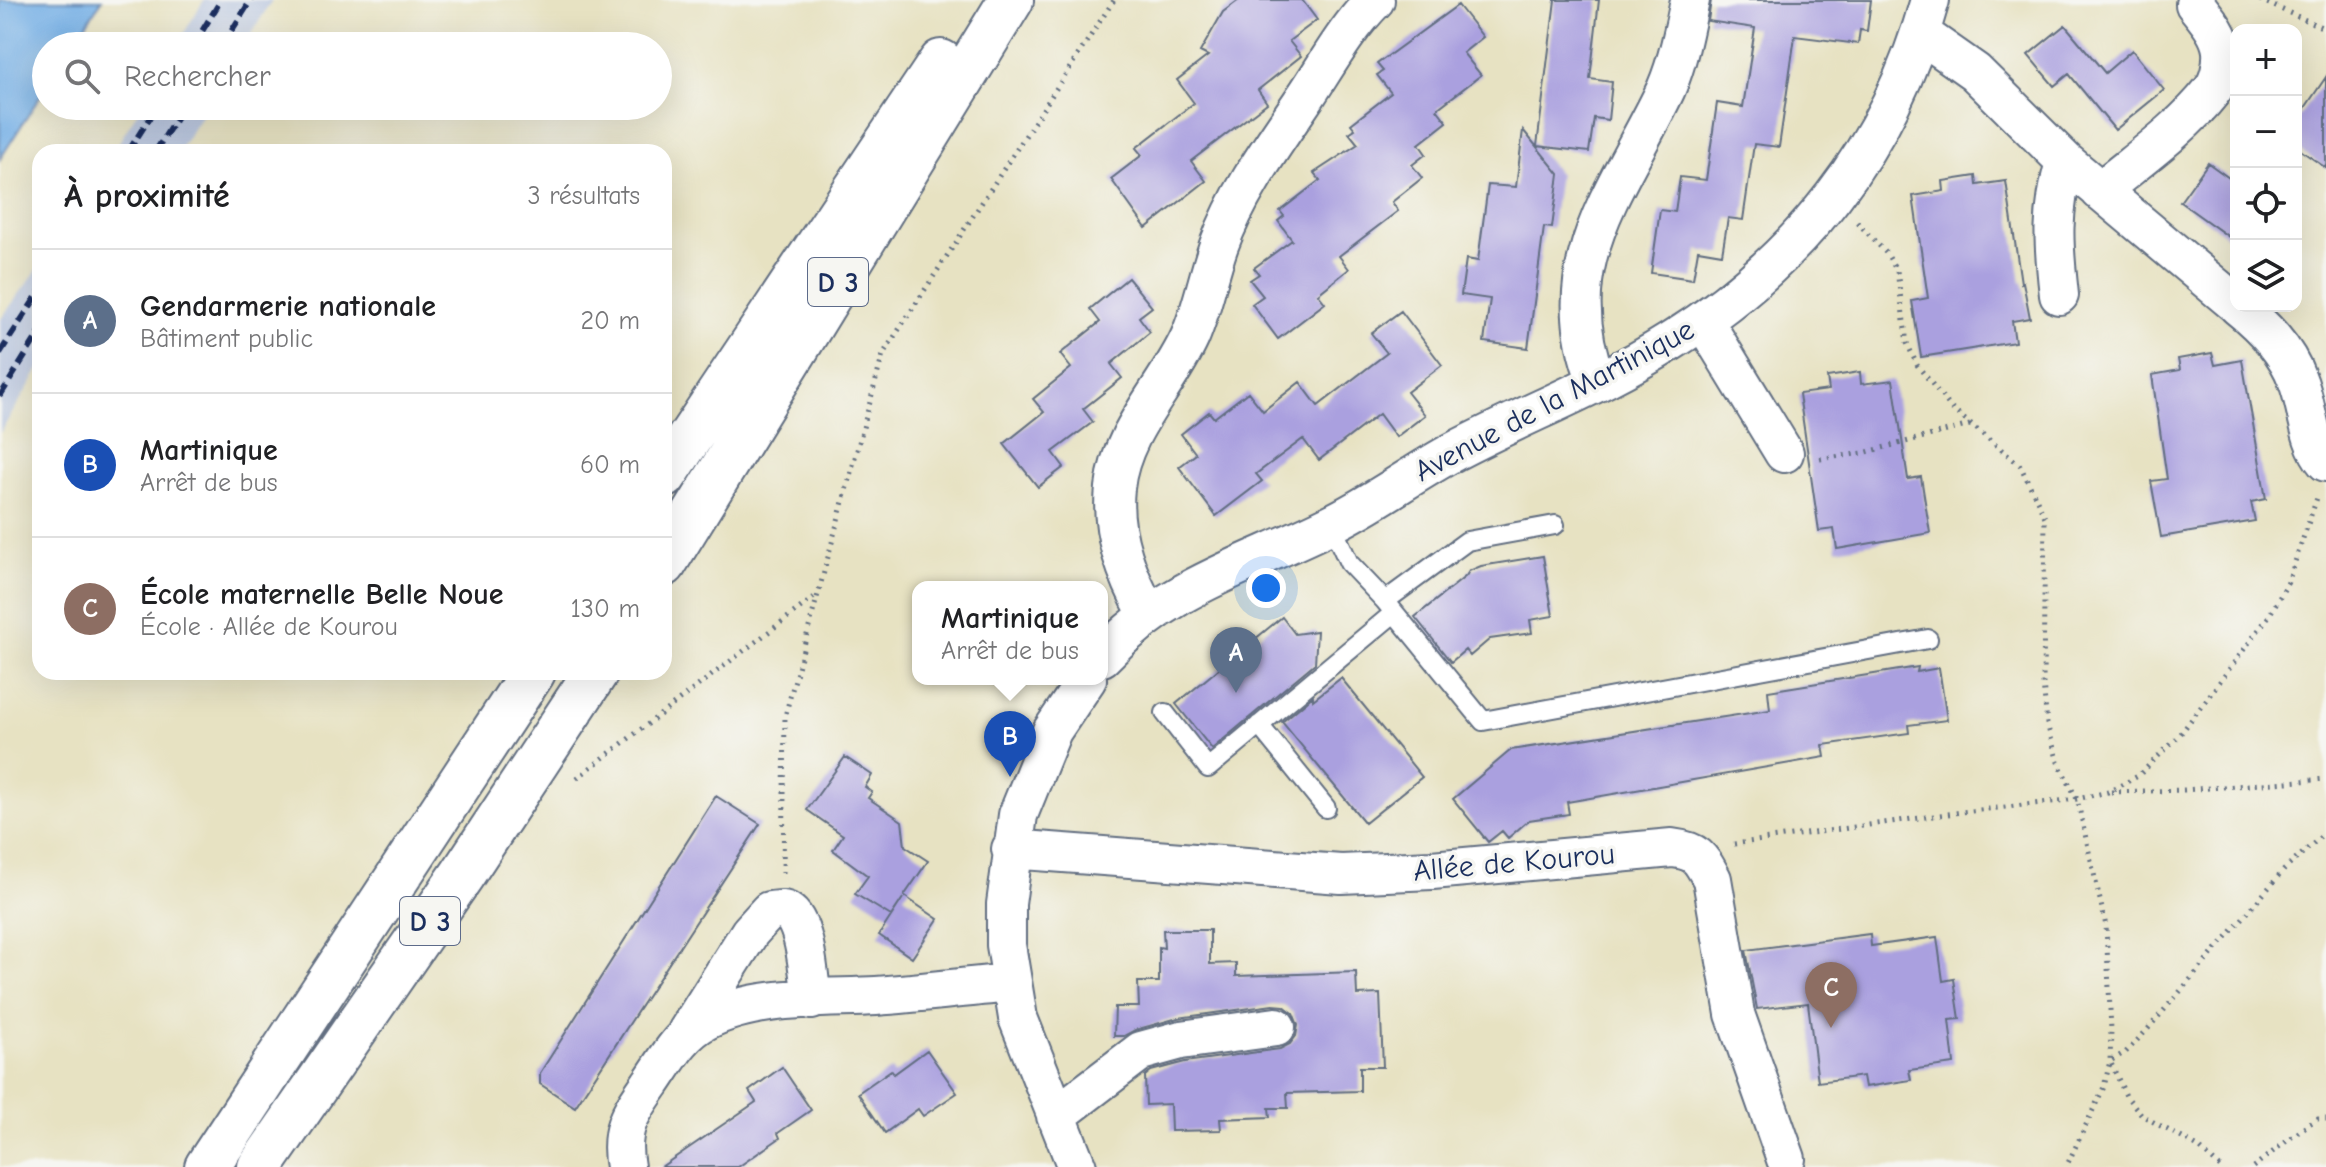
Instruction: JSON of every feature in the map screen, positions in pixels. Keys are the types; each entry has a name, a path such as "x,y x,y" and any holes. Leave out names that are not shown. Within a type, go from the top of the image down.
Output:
{"main road":[{"name":"D 3","path":"672,464 982,0"},
{"name":"D 3","path":"672,551 1011,0"},
{"name":"D 3","path":"207,1167 528,680"},
{"name":"D 3","path":"260,1167 462,875 591,680"}],"street":[{"path":"1148,614 1131,584 1119,548 1115,513 1115,487 1131,436 1189,338 1220,243 1267,155 1342,41 1375,0"},
{"path":"1597,381 1586,356 1582,307 1589,247 1599,217 1667,85 1690,0"},
{"path":"2100,191 2174,129 2212,91 2220,73 2222,50 2216,31 2195,4"},
{"path":"1926,17 1975,72 2065,161 2230,299"},
{"name":"Avenue de la Martinique","path":"1108,651 1148,614 1194,585 1331,524 1454,452 1669,344 1758,279 1800,239 1833,198 1867,147 1900,90 1926,17"},
{"path":"2059,295 2052,238 2057,190 2065,161"},
{"path":"2246,312 2259,323 2286,356 2298,380 2323,475"},
{"path":"1703,320 1784,453"},
{"path":"1077,1167 1018,1018 1006,945 1006,904 1018,815 1052,731 1083,685"},
{"name":"Allée de Kourou","path":"1011,849 1341,874 1432,870 1672,848 1691,850"},
{"path":"1691,850 1702,861 1712,879 1735,1014 1786,1159"},
{"path":"625,1167 621,1149 624,1127 633,1108 686,1034 750,932 769,911 792,913 800,924 812,1000"},
{"path":"686,1034 706,1021 746,1006 1011,983"},
{"path":"1056,1116 1141,1051 1181,1040 1276,1027"}],"lane":[{"path":"1331,524 1349,563 1483,721 1928,639"},
{"path":"1165,713 1208,768 1467,541 1555,525"},
{"path":"1259,725 1326,808"}],"path":[{"path":"782,910 785,716 883,354 1114,0"},
{"path":"2260,0 2326,29"},
{"path":"1833,198 1887,254 1897,271 1907,343 1917,365 1952,409 2020,465 2045,517 2043,668 2047,724 2058,762 2077,799 2106,926 2111,1030 2110,1061 2104,1087 2066,1167"},
{"path":"1784,453 1804,460 1863,453 1971,424"},
{"path":"2108,792 2138,776 2179,736 2269,616 2288,582 2323,475"},
{"path":"568,785 818,594"},
{"path":"1691,850 2077,799 2108,792 2184,790 2326,779"},
{"path":"2110,1061 2126,1052 2147,1030 2284,870 2326,832"},
{"path":"2110,1061 2126,1096 2143,1116 2198,1147 2220,1167"},
{"path":"2253,1167 2309,1124 2326,1119"}],"shaded area":[{"path":"204,0 272,0 253,32 185,32"},
{"path":"132,120 199,120 183,144 118,144"},
{"path":"32,277 32,381 0,433 0,320"}],"water":[{"path":"0,0 102,0 81,32 32,32 32,109 0,159"}],"building":[{"path":"1239,0 1302,0 1317,20 1289,41 1301,56 1258,90 1267,103 1191,161 1206,181 1146,228 1111,179 1142,155 1136,148 1194,103 1177,80 1208,56 1200,52 1223,12"},
{"path":"1555,0 1599,0 1590,79 1612,82 1608,120 1594,118 1589,152 1537,146"},
{"path":"1711,0 1871,0 1867,31 1860,30 1858,44 1795,36 1779,147 1754,144 1743,220 1728,218 1722,254 1698,250 1693,279 1651,273 1660,210 1675,212 1680,177 1706,180 1717,103 1743,107 1755,28 1708,21"},
{"path":"1458,5 1483,37 1463,53 1481,75 1437,109 1447,122 1419,144 1426,154 1412,165 1422,178 1392,202 1398,211 1339,256 1349,269 1318,294 1325,303 1278,339 1252,304 1263,296 1250,280 1259,274 1254,268 1292,240 1278,221 1284,216 1280,211 1320,180 1314,173 1358,144 1349,133 1355,129 1351,124 1391,93 1377,75 1383,71 1377,64"},
{"path":"2065,25 2105,73 2132,50 2164,90 2115,130 2069,74 2054,86 2028,55"},
{"path":"2326,77 2326,168 2302,151 2302,112"},
{"path":"1523,130 1559,174 1552,228 1544,227 1528,348 1484,342 1490,299 1461,295 1466,259 1478,261 1488,185 1516,187"},
{"path":"2208,163 2230,179 2230,238 2180,202"},
{"path":"1976,176 1977,185 2006,181 2021,283 2030,318 2012,321 2015,342 1921,357 1912,301 1928,298 1913,196 1944,191 1943,181"},
{"path":"1128,278 1152,307 1139,317 1150,332 1111,364 1122,378 1083,409 1093,422 1053,452 1064,467 1038,487 1004,444 1044,412 1033,399 1071,368 1060,354 1100,322 1090,309"},
{"path":"1401,311 1442,365 1407,392 1425,415 1396,437 1379,414 1319,460 1303,439 1256,474 1262,481 1216,516 1179,467 1196,454 1181,434 1209,412 1214,418 1248,392 1263,411 1300,382 1318,406 1387,353 1371,333"},
{"path":"2212,353 2215,365 2242,360 2266,499 2251,502 2255,521 2161,537 2151,481 2167,479 2152,375 2180,370 2178,359"},
{"path":"1860,372 1861,384 1893,380 1908,479 1921,477 1930,533 1837,549 1834,529 1819,531 1799,394 1829,390 1827,377"},
{"path":"1543,556 1553,616 1530,620 1532,633 1490,639 1470,656 1465,650 1451,662 1415,617 1469,571 1481,566"},
{"path":"1282,617 1295,634 1317,631 1315,663 1212,749 1176,704"},
{"path":"1918,667 1917,672 1939,668 1947,720 1908,725 1909,733 1823,745 1825,757 1567,802 1569,814 1529,820 1508,838 1502,831 1488,842 1453,799 1511,750 1770,710 1768,691"},
{"path":"1341,678 1422,777 1365,823 1282,722"},
{"path":"845,757 872,775 865,787 872,792 868,798 902,821 905,846 928,861 904,896 938,919 912,958 879,935 903,898 891,916 855,894 868,876 833,850 843,835 807,810"},
{"path":"716,796 760,824 575,1107 540,1084 540,1073"},
{"path":"1163,930 1210,930 1210,964 1236,963 1236,976 1356,972 1357,995 1380,994 1383,1067 1360,1067 1360,1091 1287,1093 1288,1108 1269,1108 1270,1117 1220,1119 1221,1130 1171,1131 1170,1104 1146,1105 1145,1076 1151,1071 1185,1062 1280,1049 1290,1044 1296,1036 1298,1025 1293,1013 1284,1006 1273,1005 1178,1018 1124,1036 1114,1036 1115,1007 1139,1007 1138,982 1159,982 1159,947 1164,948"},
{"path":"1870,934 1871,946 1937,937 1943,981 1954,979 1960,1019 1949,1020 1954,1064 1909,1070 1911,1080 1865,1087 1863,1076 1818,1082 1808,1003 1757,1009 1746,950"},
{"path":"927,1050 957,1093 923,1116 918,1109 885,1133 858,1093 891,1070 894,1074"},
{"path":"782,1067 811,1110 778,1133 780,1138 738,1167 661,1167 756,1102 749,1091"}],"railway":[{"path":"202,32 221,0"},
{"path":"231,32 251,0"},
{"path":"133,144 148,120"},
{"path":"160,144 175,120"},
{"path":"0,353 32,303"},
{"path":"0,396 32,345"}],"place":[{"name":"Gendarmerie nationale","path":"1236,693"},
{"name":"Martinique","path":"1010,777"},
{"name":"École maternelle Belle Noue","path":"1831,1028"}]}
